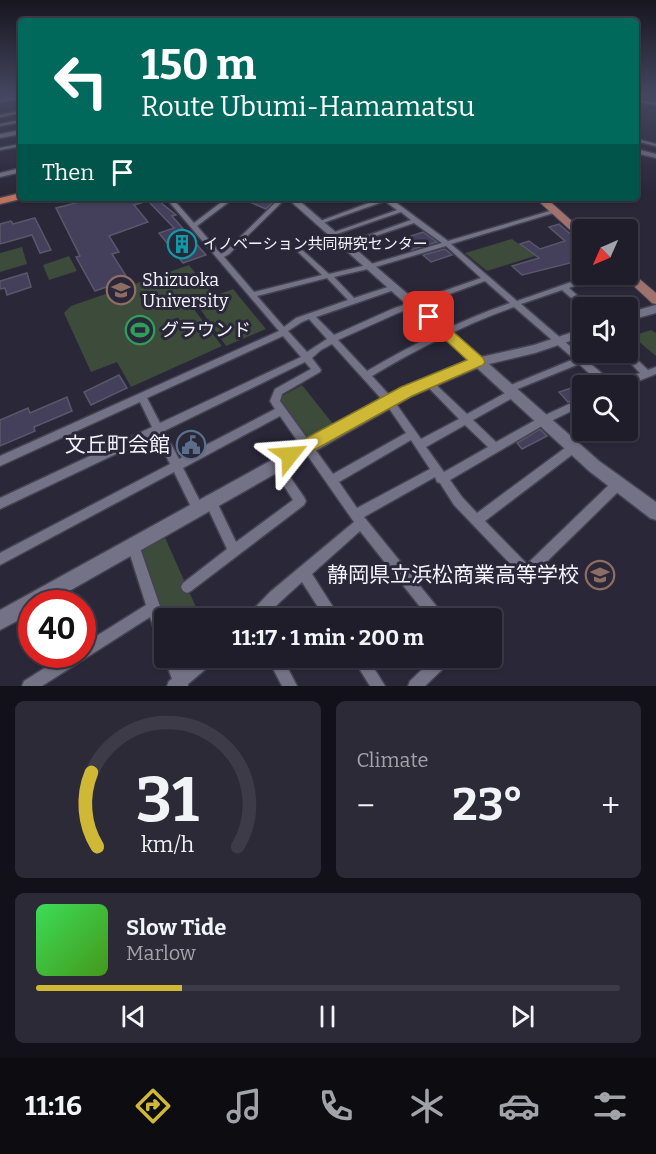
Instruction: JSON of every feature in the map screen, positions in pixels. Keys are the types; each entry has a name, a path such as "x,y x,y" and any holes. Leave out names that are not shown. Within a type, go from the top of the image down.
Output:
{"highway":[{"path":"0,201 18,197"}],"main road":[{"path":"543,201 572,226"},
{"path":"638,284 656,300"}],"street":[{"path":"0,136 18,133"},
{"path":"639,141 656,145"},
{"path":"0,149 18,146"},
{"path":"639,150 656,155"},
{"path":"0,175 18,171"},
{"path":"172,201 307,358 316,373 275,395 274,401 359,519 429,608"},
{"path":"193,226 227,201"},
{"path":"219,257 227,253 280,201"},
{"path":"294,201 446,332 573,448 617,485 656,512"},
{"path":"318,223 378,201"},
{"path":"390,201 447,244 572,352"},
{"path":"332,234 402,210"},
{"path":"252,295 314,277 370,266 555,211"},
{"path":"344,245 416,220"},
{"path":"298,249 353,301"},
{"path":"0,504 307,358 334,339 412,303 487,278"},
{"path":"367,375 446,332 515,302 572,285"},
{"path":"0,460 268,340 299,320 394,287"},
{"path":"564,288 575,297"},
{"path":"638,314 656,309"},
{"path":"311,316 367,375 389,402 413,434 438,475 476,520 527,573 617,485"},
{"path":"0,620 274,464 428,382 478,362 572,336"},
{"path":"638,362 651,372"},
{"path":"420,446 511,391 574,363"},
{"path":"584,363 598,375"},
{"path":"428,382 495,448"},
{"path":"142,397 176,466 234,551"},
{"path":"266,608 359,519 438,475 495,448 572,407"},
{"path":"0,559 280,411"},
{"path":"331,481 413,434"},
{"path":"476,520 573,448"},
{"path":"187,587 300,501 274,464"},
{"path":"96,644 153,608 133,545"},
{"path":"304,573 327,608"},
{"path":"29,686 57,668"},
{"path":"174,668 178,685 197,668"},
{"path":"280,668 290,686"},
{"path":"366,668 378,686"},
{"path":"415,686 434,668"}],"green space":[{"path":"512,239 535,256 487,271 465,253"},
{"path":"22,247 27,264 0,272 0,253"},
{"path":"69,256 77,271 49,280 43,265"},
{"name":"グラウンド","path":"189,265 213,295 190,304 222,346 131,387 117,362 91,372 64,313 71,306"},
{"path":"233,289 266,329 226,346 196,303"},
{"path":"651,330 656,333 656,356 638,341 638,334"},
{"path":"302,385 333,424 311,436 307,436 281,401 282,396"},
{"path":"163,533 196,608 160,608 138,549"}],"building":[{"path":"83,201 148,201 134,205 148,222 109,236 119,252 112,254 128,279 95,291 76,257 80,256 56,208"},
{"path":"148,201 159,201 176,215 172,216 206,255 183,263 159,233 174,228"},
{"path":"247,201 274,201 266,209"},
{"path":"35,218 51,250 40,253 32,235 0,244 0,224 11,221 13,224"},
{"path":"559,224 572,235 572,262 522,275 512,266 539,258 520,244 529,241 540,249 565,241 549,227"},
{"path":"423,232 437,242 411,250 407,247 411,246 402,239"},
{"path":"445,249 452,255 431,262 423,255"},
{"path":"27,273 31,287 7,295 5,288 0,289 0,281"},
{"path":"119,375 127,388 91,405 84,392"},
{"path":"572,388 572,400 568,402 559,392"},
{"path":"67,397 72,411 34,427 35,431 0,446 0,420 28,408 30,413"},
{"path":"540,429 547,436 522,449 517,443"}],"place":[{"name":"イノベーション共同研究センター","path":"182,244"},
{"name":"Shizuoka University","path":"121,290"},
{"name":"グラウンド","path":"140,330"},
{"name":"文丘町会館","path":"191,445"},
{"name":"静岡県立浜松商業高等学校","path":"600,575"}],"route":[{"path":"290,455 407,392 478,362 429,317"}]}
